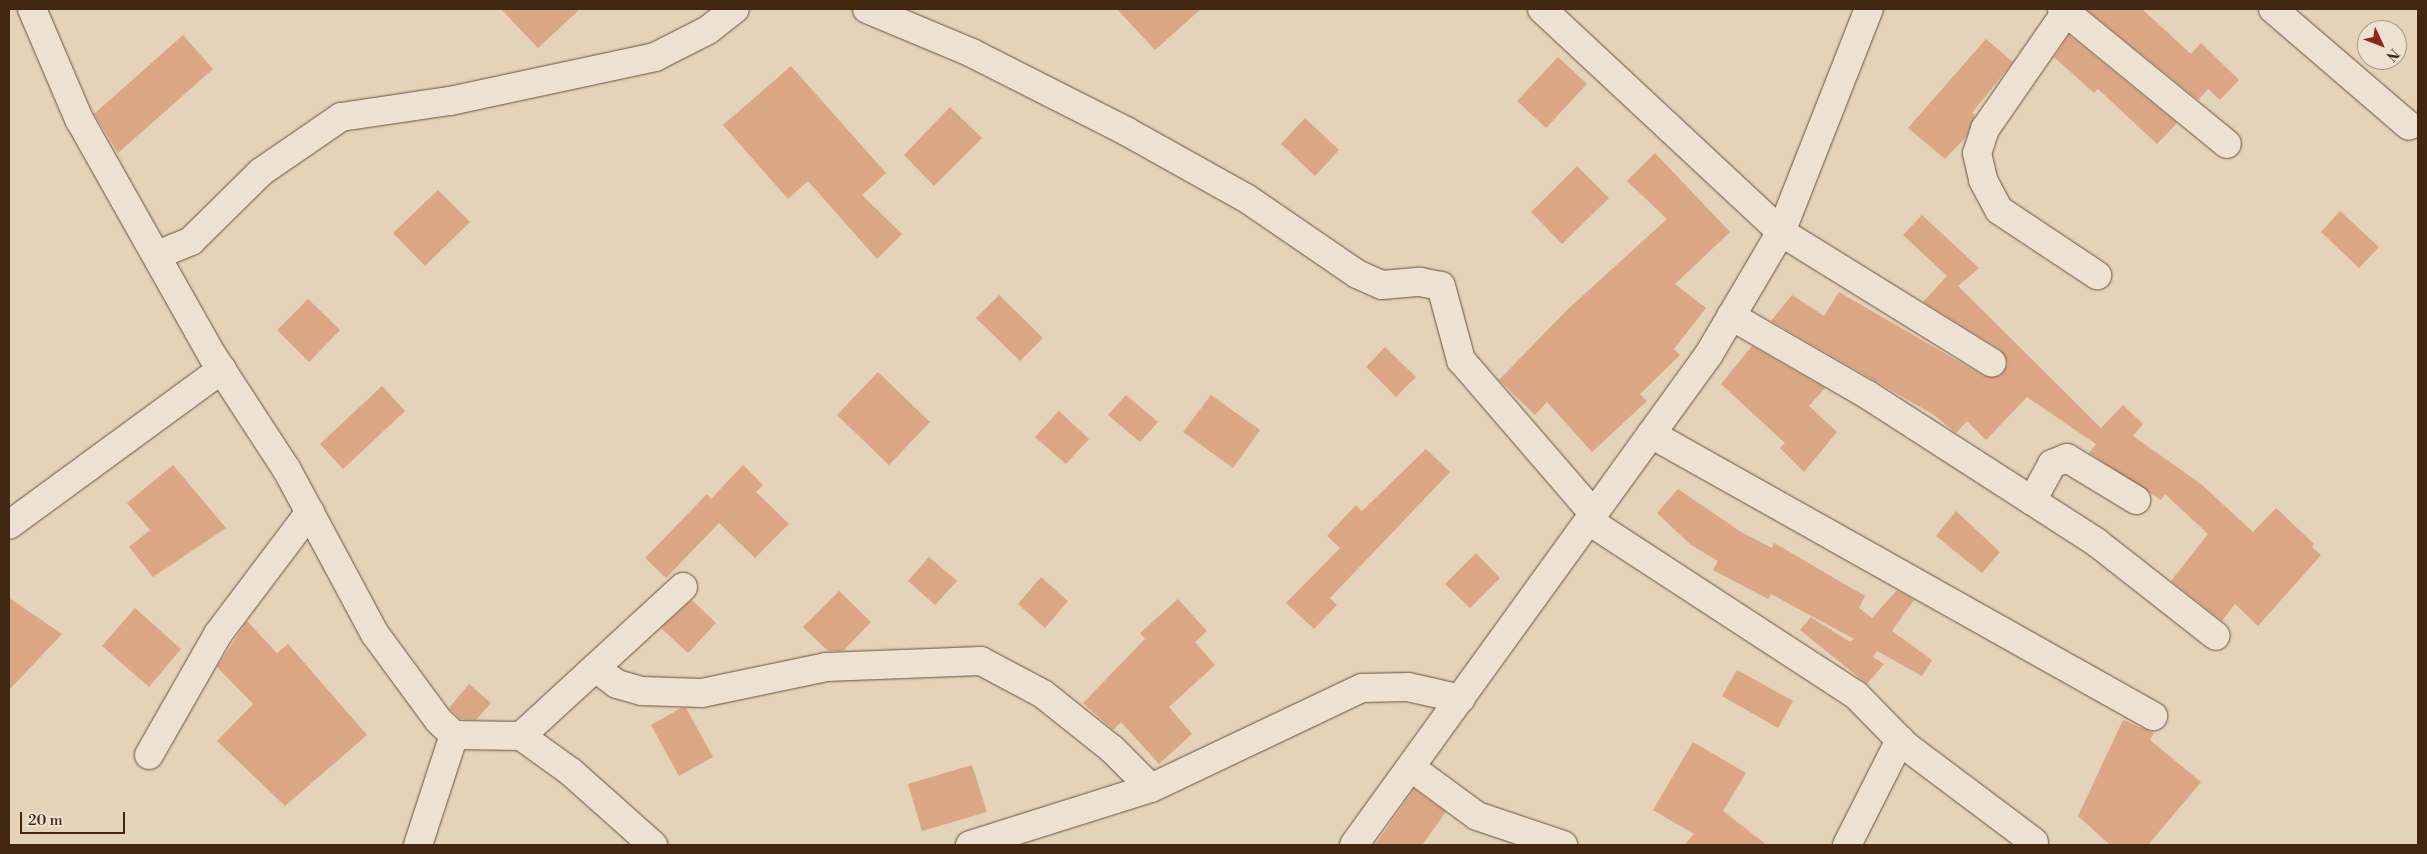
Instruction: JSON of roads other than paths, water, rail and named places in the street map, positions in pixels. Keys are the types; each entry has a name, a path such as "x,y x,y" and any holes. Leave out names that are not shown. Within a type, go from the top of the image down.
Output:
{"street":[{"path":"32,9 79,119 222,369 310,512 375,634 428,712 454,735 521,736 570,772 653,845"},
{"path":"157,255 191,240 261,172 341,117 450,101 655,57 708,30 735,9"},
{"path":"867,9 972,53 1126,131 1246,198 1357,274 1382,285 1431,282 1441,286 1461,360 1592,518 1826,674 1868,706 1900,740 2034,842"},
{"path":"1542,9 1781,232 1992,363"},
{"path":"1354,845 1413,769 1461,699 1592,518 1731,316 1781,232 1869,9"},
{"path":"2273,9 2409,126"},
{"path":"2097,275 1999,210 1983,180 1977,153 1985,129 2064,10 2227,144"},
{"path":"1731,316 1868,395 2096,542 2216,636"},
{"path":"9,525 222,369"},
{"path":"1651,434 2153,716"},
{"path":"2032,501 2052,464 2067,458 2093,470 2136,500"},
{"path":"149,755 218,634 310,512"},
{"path":"521,736 683,587"},
{"path":"595,668 616,684 641,691 702,693 826,666 981,662 1043,694 1112,749 1151,788"},
{"path":"970,845 1151,788 1362,688 1381,684 1408,687 1461,699"},
{"path":"418,845 454,735"},
{"path":"1847,845 1900,740"},
{"path":"1413,769 1477,816 1563,845"}]}
